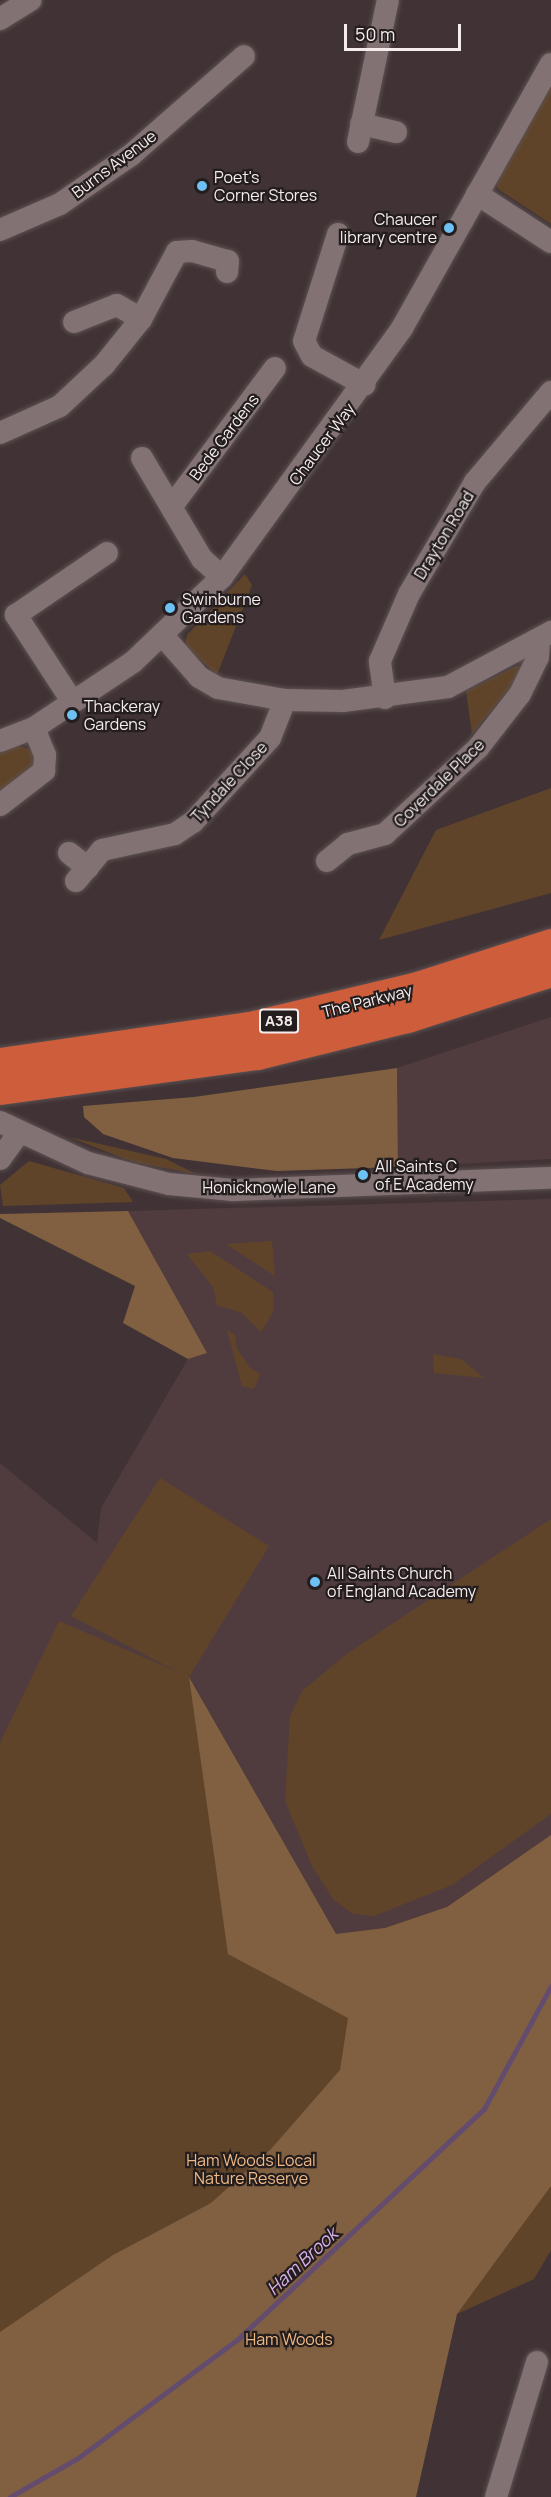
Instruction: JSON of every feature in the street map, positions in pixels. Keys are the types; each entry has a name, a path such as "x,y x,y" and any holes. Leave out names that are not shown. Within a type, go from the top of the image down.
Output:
{"highway":[{"name":"The Parkway","path":"0,1064 250,1028 418,988 551,945"},
{"name":"The Parkway","path":"0,1088 256,1053 407,1016 551,970"}],"street":[{"path":"0,19 30,0"},
{"path":"388,0 359,133 396,132"},
{"name":"Burns Avenue","path":"0,230 60,204 131,155 244,56"},
{"name":"Chaucer Way","path":"0,741 34,728 164,637 222,577 365,385 446,258 477,194 551,64"},
{"path":"477,194 551,242"},
{"path":"338,234 304,341 312,356 365,385"},
{"path":"0,434 60,406 122,346 141,319 177,252 192,250 228,261 227,272"},
{"path":"74,322 117,305 141,319"},
{"name":"Bede Gardens","path":"172,506 275,368"},
{"name":"Drayton Road","path":"385,698 380,661 404,604 475,482 551,392"},
{"path":"142,458 202,560 222,577"},
{"path":"72,701 16,615 107,553"},
{"path":"164,637 198,677 218,688 285,700 385,698 448,687 545,637"},
{"name":"Coverdale Place","path":"327,861 348,844 385,834 478,748 520,694 545,637"},
{"name":"Tyndale Close","path":"69,853 82,875 102,850 176,834 193,822 270,738 285,700"},
{"path":"0,805 44,771 45,755 34,728"},
{"path":"0,1159 9,1128"},
{"name":"Honicknowle Lane","path":"9,1128 147,1180 233,1190 551,1178"},
{"path":"496,2497 537,2362"}],"shaded area":[{"path":"551,1017 551,1159 398,1167 397,1068"},
{"name":"All Saints Church of England Academy","path":"551,1199 551,1835 447,1907 385,1928 336,1934 190,1678 0,1743 0,1463 97,1543 101,1508 188,1359 206,1353 128,1211"}],"green space":[{"path":"551,84 551,224 498,189 496,180"},
{"path":"245,574 252,585 217,675 185,646 187,635"},
{"path":"516,666 522,667 510,688 472,734 466,691"},
{"path":"15,745 34,750 36,763 29,774 0,791 0,752"},
{"path":"551,788 551,893 379,940 436,830"},
{"path":"397,1068 398,1167 277,1171 173,1158 103,1134 84,1117 83,1106 194,1097"},
{"path":"69,1137 166,1159 196,1174 133,1162"},
{"path":"29,1161 124,1188 133,1202 3,1206 0,1185"},
{"path":"128,1211 207,1353 188,1359 123,1323 135,1286 0,1218 0,1214"},
{"path":"272,1241 275,1276 226,1244"},
{"path":"210,1251 273,1292 274,1310 261,1332 242,1313 217,1305 213,1287 187,1254"},
{"path":"227,1330 235,1335 237,1349 250,1368 260,1374 254,1389 242,1386"},
{"path":"433,1354 461,1359 484,1378 434,1373"},
{"name":"Ham Woods Local Nature Reserve","path":"160,1478 269,1546 189,1677 336,1934 385,1928 447,1907 551,1835 551,2250 534,2279 457,2314 0,2497 0,1743 59,1621 178,1672 71,1616"},
{"path":"551,1519 551,1814 452,1885 374,1916 353,1914 334,1900 312,1866 285,1801 290,1716 303,1690 348,1653"},
{"name":"Ham Woods","path":"189,1677 336,1934 385,1928 447,1907 551,1835 551,2186 457,2314 416,2497 0,2497 0,2332 113,2255 211,2203 271,2149 340,2070 348,2018 228,1954"}],"waterway":[{"name":"Ham Brook","path":"10,2497 78,2458 237,2340 484,2109 551,1986"}],"place":[{"name":"Poet's Corner Stores","path":"202,186"},
{"name":"Chaucer library centre","path":"449,228"},
{"name":"Swinburne Gardens","path":"170,608"},
{"name":"Thackeray Gardens","path":"72,715"},
{"name":"All Saints C of E Academy","path":"363,1175"},
{"name":"All Saints Church of England Academy","path":"315,1582"}]}
